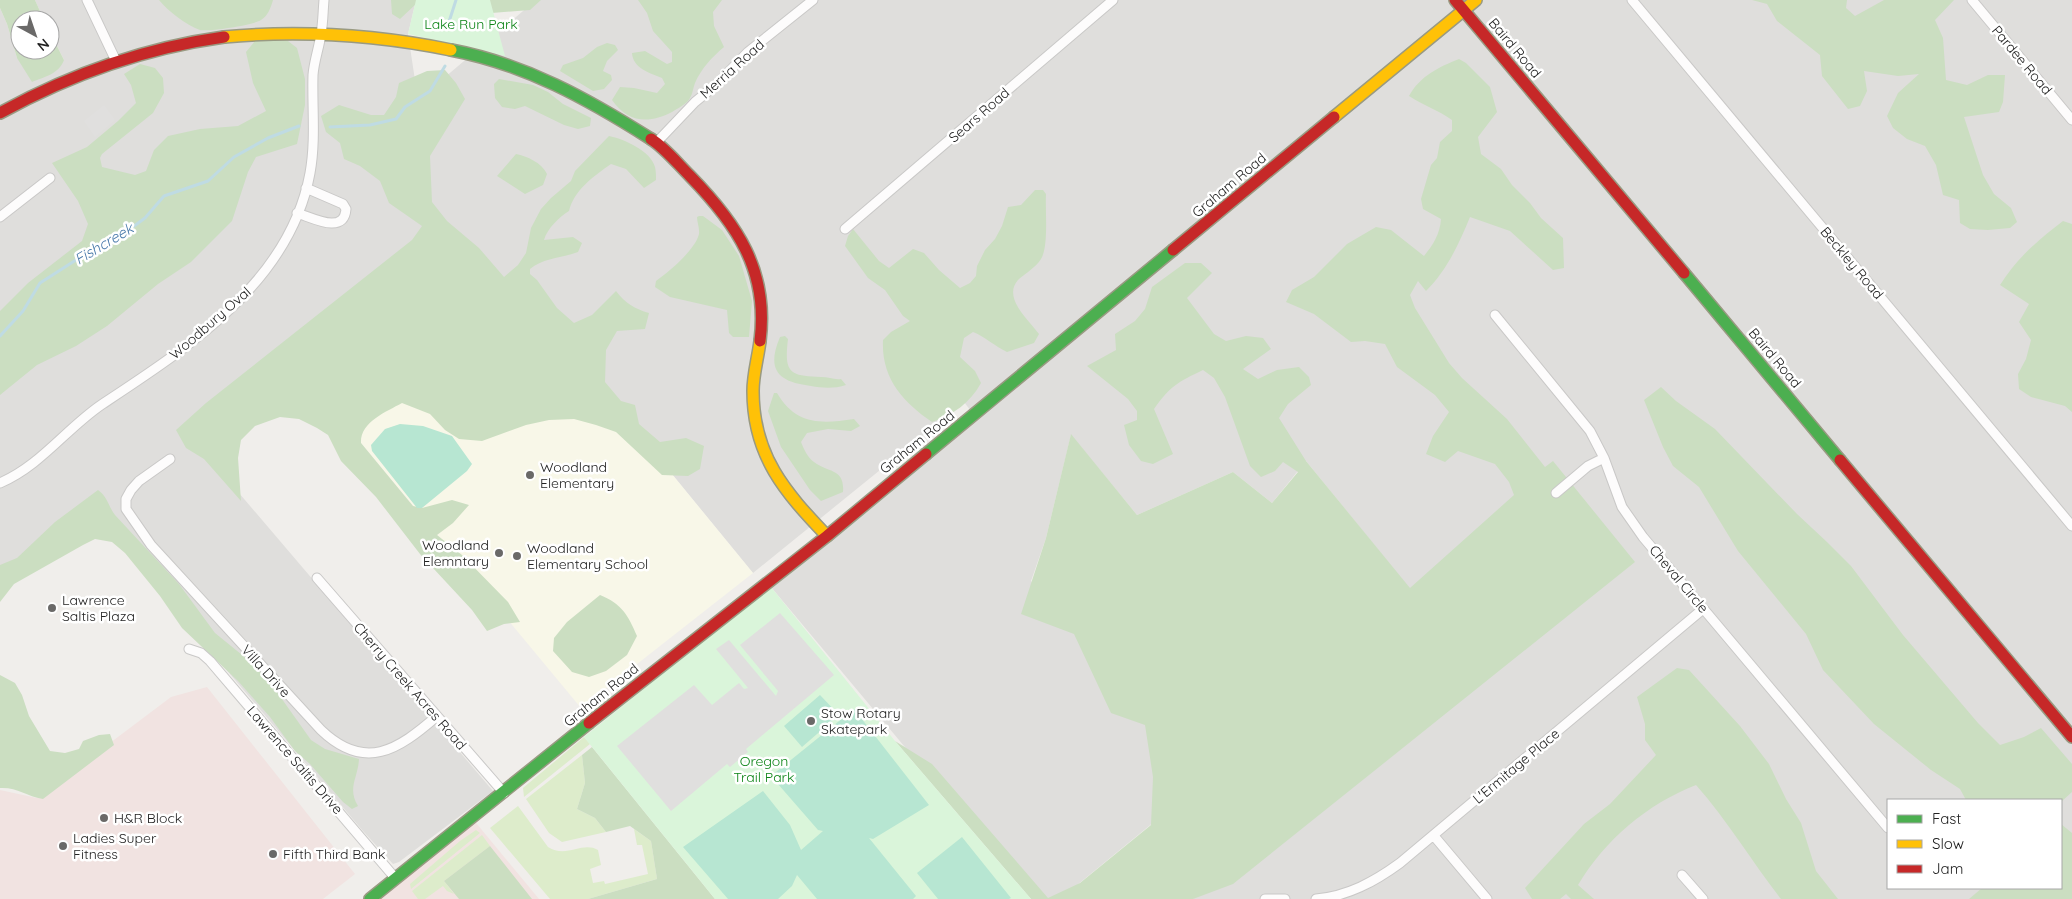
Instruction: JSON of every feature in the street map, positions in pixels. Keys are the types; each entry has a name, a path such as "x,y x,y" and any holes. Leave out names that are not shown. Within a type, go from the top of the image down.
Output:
{"street":[{"path":"87,0 116,61"},
{"name":"Woodbury Oval","path":"0,483 20,473 44,456 86,416 157,368 235,305 269,267 282,246 297,213 310,174 313,148 314,64 321,34 324,0"},
{"name":"Merria Road","path":"656,143 695,102 717,84 748,52 813,0"},
{"name":"Sears Road","path":"845,229 1113,0"},
{"name":"Baird Road","path":"1455,0 2072,736"},
{"name":"Graham Road","path":"370,899 708,628 827,536 1476,0"},
{"name":"Beckley Road","path":"1632,0 2072,526"},
{"name":"Pardee Road","path":"1972,0 2072,120"},
{"path":"0,113 52,86 116,61 150,51 221,38 257,34 321,34 424,45 506,64 534,74 595,104 656,143 716,204 744,243 754,266 760,302 761,330 754,392 759,435 765,457 784,486 827,536"},
{"path":"0,218 50,178"},
{"path":"297,213 334,225 341,222 346,216 346,209 343,204 306,188"},
{"name":"Cheval Circle","path":"1495,315 1590,431 1604,458 1613,487 1628,517 1887,827"},
{"path":"1556,493 1588,466 1604,458"},
{"name":"Villa Drive","path":"170,459 139,481 131,490 126,499 126,509 151,545 301,711 335,742 352,750 363,752 386,750 404,743 437,716"},
{"name":"Cherry Creek Acres Road","path":"317,578 504,793"},
{"name":"L'Ermitage Place","path":"1316,899 1337,897 1363,887 1381,877 1434,836 1703,609"},
{"name":"Lawrence Saltis Drive","path":"188,649 201,653 210,661 396,879"},
{"path":"1434,836 1487,899"},
{"path":"1682,875 1703,899"},
{"path":"1265,899 1284,899"}],"shaded area":[{"path":"35,0 416,0 408,34 418,100 536,0 2072,0 2072,899 1193,899 1410,589 1306,461 1272,503 1233,472 1137,515 1071,435 1046,538 1031,581 1199,785 1060,899 1032,899 771,587 930,459 974,415 964,402 753,573 513,280 187,432 493,791 399,862 393,864 92,511 0,586 0,8 10,34 10,60 64,60 60,52 60,10 40,10"},
{"path":"104,105 115,120 95,137 84,121"},
{"name":"Woodland Elementary","path":"513,280 753,573 581,708 341,419"},
{"path":"780,613 834,675 746,749 748,752 730,767 727,764 671,811 617,746 694,685 712,705 739,683 744,689 748,688 716,649 729,640 776,696 778,691 740,645"},
{"path":"207,687 355,874 323,899 0,899 0,790 37,798 171,697"},
{"path":"472,818 539,899 370,899"}],"green space":[{"path":"0,0 35,0 40,10 10,10 10,34 0,8"},
{"path":"159,0 273,0 267,14 257,22 231,28 200,30 172,13"},
{"path":"391,0 541,0 530,10 419,19 416,4 400,19 392,14"},
{"name":"Lake Run Park","path":"416,0 490,0 505,56 408,34"},
{"path":"638,0 722,0 713,12 714,26 724,47 700,73 687,102 672,112 647,120 632,117 625,113 612,100 620,87 657,93 665,84 662,78 647,72 635,63 632,53 645,51 667,64 672,62 672,52 653,31 647,13"},
{"path":"1752,0 1847,0 1846,8 1855,16 1884,0 1954,0 1935,20 1943,38 1946,80 1967,85 1988,75 2005,75 2003,102 1999,112 1964,117 1983,175 1994,194 2011,208 2017,222 2010,228 1988,230 1970,229 1960,223 1959,200 1943,195 1936,165 1925,146 1907,139 1893,128 1887,116 1898,93 1919,74 1898,76 1864,71 1867,91 1860,106 1848,109 1822,76 1820,55 1777,21 1767,4"},
{"path":"255,41 288,41 297,48 305,79 305,105 297,144 256,157 248,172 232,221 191,262 158,284 107,326 76,346 37,365 0,395 0,311 28,283 82,241 88,224 78,201 52,163 87,147 136,103 131,85 124,74 140,64 155,68 163,78 164,93 153,113 102,154 100,158 102,167 135,175 146,171 154,150 168,136 200,129 238,126 266,111 253,83 246,52"},
{"path":"607,43 615,45 618,50 607,61 603,71 611,75 612,80 604,89 593,91 560,71 563,65 583,58 597,47"},
{"path":"60,52 64,60 59,69 46,77 32,82 18,60 60,60"},
{"path":"1459,59 1466,63 1490,87 1497,112 1478,137 1481,154 1501,169 1512,185 1530,203 1541,218 1563,238 1564,268 1553,270 1510,231 1470,217 1457,247 1440,274 1426,291 1418,281 1410,295 1415,308 1449,363 1462,378 1507,419 1545,467 1553,461 1635,562 1233,884 1193,899 1031,899 895,741 932,764 1048,898 1080,883 1151,825 1153,777 1145,725 1111,713 1074,634 1021,614 1046,538 1071,434 1137,515 1233,472 1272,503 1298,472 1283,462 1275,471 1261,477 1250,466 1225,397 1214,378 1203,370 1175,385 1154,409 1173,454 1153,464 1141,461 1129,445 1124,425 1137,420 1137,411 1128,399 1087,366 1116,350 1115,334 1135,321 1145,309 1152,287 1185,263 1201,263 1212,273 1187,298 1214,334 1226,341 1246,336 1263,338 1271,349 1243,369 1258,379 1277,370 1299,367 1309,377 1311,385 1288,404 1279,418 1306,461 1410,588 1514,495 1509,482 1495,464 1458,451 1445,462 1426,454 1433,436 1449,412 1435,395 1397,367 1385,344 1365,341 1351,342 1314,314 1286,302 1292,290 1314,277 1347,244 1376,227 1391,230 1424,256 1430,248 1438,234 1441,219 1423,209 1421,199 1431,165 1437,158 1440,142 1452,131 1452,120 1409,96 1424,78 1437,69"},
{"path":"445,70 456,83 465,99 430,156 432,202 447,221 479,248 504,277 518,265 526,253 531,228 541,209 571,181 575,171 609,136 622,140 643,151 652,161 656,180 644,188 626,169 611,164 586,184 575,196 569,211 554,224 544,240 573,237 582,243 578,252 535,265 530,269 530,274 537,280 557,308 574,323 592,315 616,291 631,305 649,313 645,329 617,331 606,350 605,382 621,401 635,405 639,424 660,442 686,438 704,446 700,469 688,476 662,475 616,432 574,419 549,420 526,425 482,441 459,439 445,430 430,414 402,403 369,423 362,436 361,443 413,506 422,508 452,500 469,505 453,523 437,535 462,555 508,602 520,622 504,624 487,631 472,610 420,554 376,497 341,461 328,435 299,419 280,417 255,426 241,440 238,458 241,501 204,459 186,448 176,430 206,403 412,240 422,226 389,203 380,181 360,166 344,159 340,143 326,132 321,116 339,105 371,115 384,115 396,97 399,83 427,71"},
{"path":"499,79 533,85 548,92 563,104 591,118 590,126 578,129 564,125 525,106 515,109 502,107 495,98 494,84"},
{"path":"516,154 529,158 545,170 547,174 543,185 525,194 497,176"},
{"path":"1035,190 1043,190 1046,194 1045,246 1041,259 1019,279 1014,286 1013,293 1018,308 1039,334 1034,343 1007,352 973,332 964,338 960,357 975,371 981,383 972,397 960,407 947,416 932,422 912,406 896,388 890,377 883,354 883,340 891,332 910,321 903,316 885,290 868,278 845,246 848,236 853,229 879,261 889,268 913,249 924,253 939,270 960,288 970,283 976,276 977,266 985,250 995,239 1002,226 1008,207 1021,205"},
{"path":"703,216 722,230 739,256 752,301 749,337 733,337 729,333 727,310 670,297 655,287 656,281 680,261 695,243 699,235 697,217"},
{"path":"2063,221 2072,224 2072,412 2065,406 2031,397 2019,389 2018,374 2026,359 2031,340 2019,322 2029,304 2000,285 2013,266 2028,250"},
{"path":"785,336 788,339 788,366 795,374 841,379 846,385 833,388 819,387 800,384 783,377 775,366 774,358 780,337"},
{"path":"1661,387 1676,401 1715,429 1797,514 1851,566 1903,635 1978,723 2000,745 2024,737 2041,728 2072,764 2072,792 2062,801 2062,799 1965,799 1960,789 1931,770 1874,724 1823,670 1806,634 1738,551 1699,487 1673,466 1663,447 1644,400"},
{"path":"774,393 777,393 784,404 801,417 830,422 854,419 860,426 851,431 828,429 807,433 801,442 812,460 838,475 843,484 843,492 821,501 810,490 781,447 768,411"},
{"path":"400,424 423,426 452,436 472,464 467,471 422,508 417,508 372,451 371,445 385,429"},
{"path":"98,490 104,496 115,515 179,584 215,633 262,671 311,740 325,749 359,759 353,788 353,794 358,806 352,809 343,802 310,764 295,751 270,717 238,681 182,628 160,596 125,553 112,542 95,539 83,545 14,584 0,602 0,565 17,558 55,522"},
{"name":"Oregon Trail Park","path":"771,587 895,741 1031,899 715,899 584,737"},
{"path":"600,595 619,606 631,622 637,636 627,655 606,671 589,677 572,672 553,651 554,638 567,622"},
{"path":"1677,668 1689,670 1740,726 1769,764 1786,799 1801,823 1816,871 1838,899 1781,899 1719,813 1696,785 1661,802 1644,813 1601,853 1578,885 1594,899 1571,899 1566,894 1560,899 1532,899 1525,888 1584,824 1610,804 1656,755 1645,740 1645,724 1637,697"},
{"path":"0,675 15,683 22,695 29,716 50,751 65,753 79,749 83,741 99,735 110,734 114,745 43,799 17,790 0,788"},
{"name":"Stow Rotary Skatepark","path":"820,695 839,715 802,747 784,726"},
{"path":"854,709 929,805 873,839 869,838 916,896 913,899 817,899 797,875 792,886 778,899 728,899 683,847 763,791 790,825 801,850 823,831 818,830 771,776"},
{"path":"584,737 590,744 524,797 523,788"},
{"path":"592,747 715,899 588,899 657,879 651,841 630,826 606,832 595,818 577,809 585,783 582,755"},
{"path":"582,755 585,783 577,809 595,818 606,832 562,842 549,833 526,799"},
{"path":"518,806 548,847 561,851 586,847 598,850 601,865 590,869 593,883 604,881 605,884 648,874 642,845 637,845 634,829 651,841 657,879 588,899 550,899 490,828"},
{"path":"2062,825 2072,833 2072,899 1969,899 1981,889 2062,889"},
{"path":"476,830 480,833 411,889 410,884 460,841"},
{"path":"482,835 490,846 444,881 454,894 447,891 443,886 425,899 418,899 412,891"},
{"path":"962,837 1011,898 938,899 917,873"},
{"path":"490,846 532,899 459,899 444,881"}],"waterway":[{"name":"Fishcreek","path":"447,28 456,0"},
{"name":"Fishcreek","path":"330,127 370,125 396,119 405,107 430,91 445,66"},
{"name":"Fishcreek","path":"0,336 23,311 40,283 90,251 122,235 145,218 164,196 208,181 234,157 268,138 299,126"}],"traffic: fast":[{"path":"451,50 505,64 555,85 604,110 651,139"},
{"path":"926,454 1173,250"},
{"path":"1684,273 1840,460"},
{"path":"370,899 589,723"}],"traffic: slow":[{"path":"1334,117 1476,0"},
{"path":"224,37 281,34 338,35 367,37 451,50"},
{"path":"760,341 754,378 754,414 765,454 785,488 827,536"}],"traffic: jam":[{"path":"1455,0 1684,273"},
{"path":"0,113 54,86 109,64 165,48 224,37"},
{"path":"1173,250 1334,117"},
{"path":"651,139 666,151 707,194 722,212 746,250 759,292 762,316 760,341"},
{"path":"589,723 827,536 926,454"},
{"path":"1840,460 2072,737"}],"place":[{"name":"Woodland Elementary","path":"530,475"},
{"name":"Woodland Elemntary","path":"499,553"},
{"name":"Woodland Elementary School","path":"517,556"},
{"name":"Lawrence Saltis Plaza","path":"52,608"},
{"name":"Stow Rotary Skatepark","path":"811,721"},
{"name":"H&R Block","path":"104,818"},
{"name":"Ladies Super Fitness","path":"63,846"},
{"name":"Fifth Third Bank","path":"273,854"}]}
